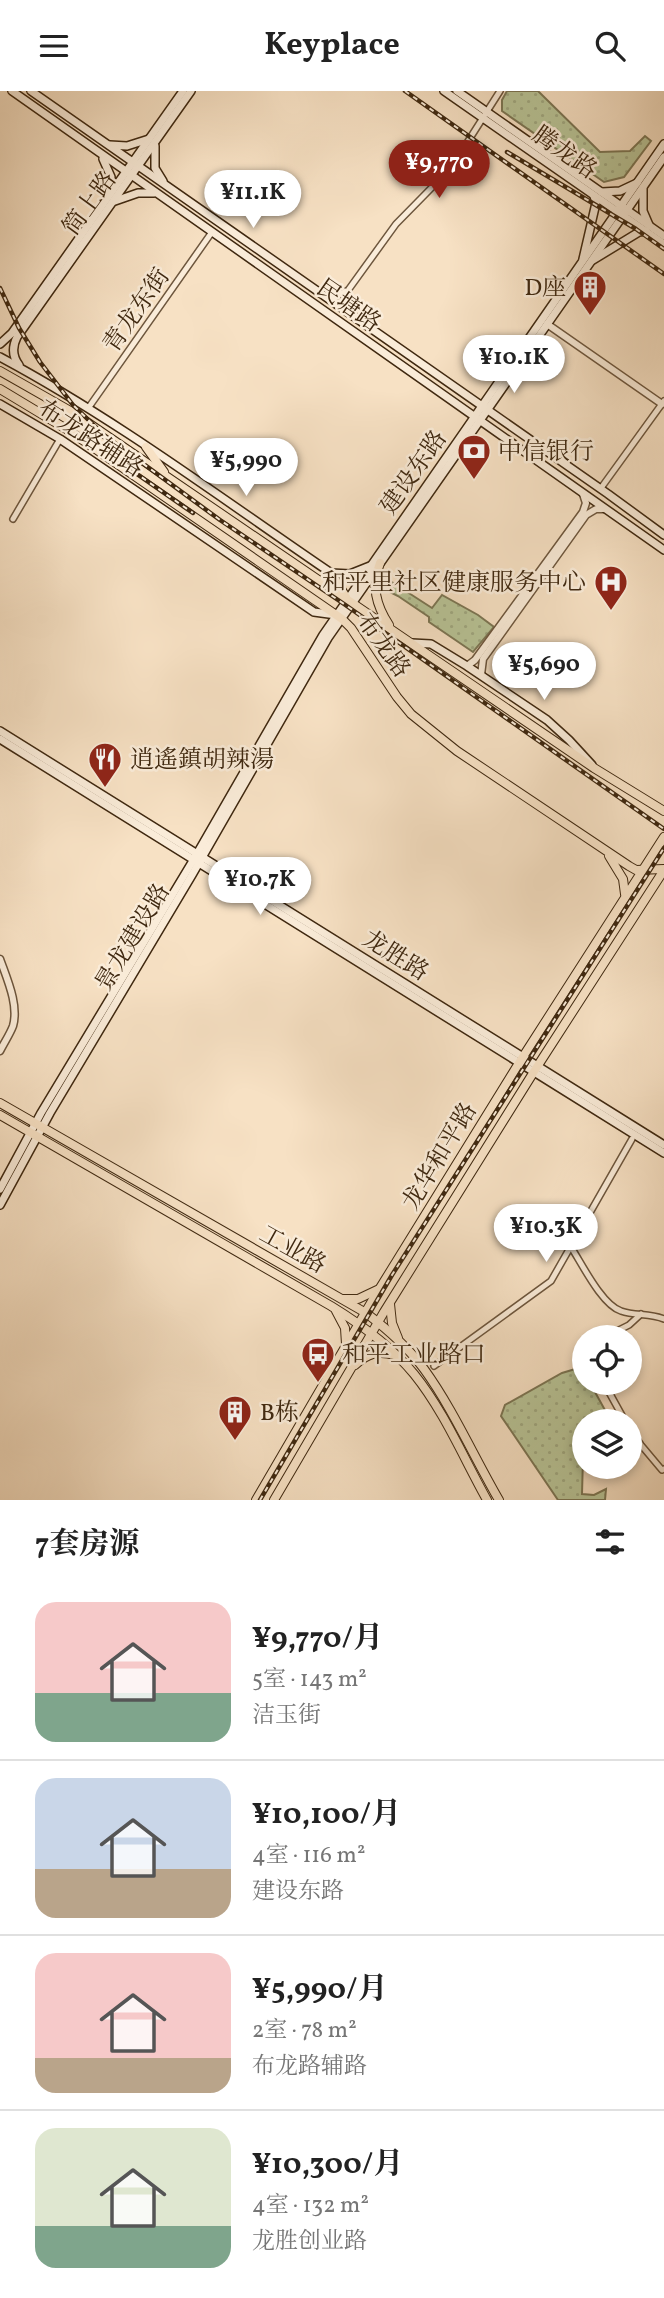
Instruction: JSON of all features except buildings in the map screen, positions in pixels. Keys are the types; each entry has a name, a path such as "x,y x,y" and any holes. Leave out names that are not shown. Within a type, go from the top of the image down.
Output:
{"main road":[{"name":"民塘路","path":"12,91 664,550"},
{"name":"民塘路","path":"30,91 664,534"},
{"name":"简上路","path":"155,138 183,91"},
{"name":"简上路","path":"0,344 15,335 191,91"},
{"name":"腾龙路","path":"444,91 485,115 648,229 664,244"},
{"name":"腾龙路","path":"457,91 485,115"},
{"path":"104,143 127,146 155,138 155,168 167,187"},
{"name":"建设东路","path":"642,184 664,143"},
{"path":"98,152 111,177 110,201 138,193 161,196"},
{"name":"建设东路","path":"339,617 585,263 664,157"},
{"path":"642,184 642,204 648,229 585,263 597,194 642,184"},
{"name":"腾龙路","path":"648,229 664,236"},
{"name":"建设东路","path":"484,408 547,324 585,263"},
{"path":"15,335 13,354 21,368"},
{"name":"布龙路辅路","path":"0,357 89,407 331,573"},
{"name":"布龙路","path":"0,371 72,412 594,768 664,811"},
{"name":"布龙路","path":"0,389 68,430 339,617 351,628 411,714 457,751 629,866 641,870"},
{"name":"布龙路辅路","path":"0,404 60,439 314,612 339,617"},
{"path":"146,447 168,477"},
{"path":"331,573 350,574 376,564 375,593 384,617 393,631"},
{"path":"331,573 350,601"},
{"name":"景龙建设路","path":"0,1189 198,857 323,635 339,617"},
{"path":"412,643 431,644 467,666"},
{"name":"布龙路","path":"467,666 559,730 594,768"},
{"name":"龙胜路","path":"0,731 521,1060 633,1136 664,1153"},
{"name":"龙胜路","path":"0,739 198,857"},
{"path":"648,800 664,803"},
{"name":"龙华和平路","path":"256,1500 359,1324 521,1060 664,837"},
{"path":"605,850 623,879 624,897"},
{"path":"641,870 664,869"},
{"name":"龙华和平路","path":"274,1500 392,1299 535,1069 664,869"},
{"path":"651,893 664,882"},
{"name":"龙胜路","path":"535,1069 664,1145"},
{"name":"工业路","path":"0,1103 378,1322 426,1372 499,1500"},
{"name":"工业路","path":"0,1115 331,1306 372,1333 402,1361 422,1385 487,1500"},
{"name":"景龙建设路","path":"0,1205 33,1134"},
{"path":"340,1298 358,1299 382,1286"},
{"path":"392,1299 390,1316 402,1344"},
{"path":"331,1306 345,1328 346,1347"},
{"path":"350,1370 366,1357 378,1352 402,1361"},
{"path":"250,1500 271,1474"}],"street":[{"path":"352,317 345,300 349,289 396,224 451,168 500,91"},
{"name":"青龙东街","path":"89,407 212,232"},
{"path":"322,295 333,298 349,289"},
{"path":"547,324 663,403 601,488"},
{"path":"13,519 60,439"},
{"path":"467,666 475,660 583,512 586,503 581,492"},
{"path":"481,675 482,659 586,515 596,509 606,509"},
{"path":"0,959 10,989 14,1014 13,1026 0,1051"},
{"path":"426,1372 549,1282 633,1136"},
{"path":"571,1247 610,1305 624,1312 664,1319"},
{"path":"629,1325 641,1314"},
{"path":"642,1446 662,1470 664,1469"}],"green space":[{"path":"507,91 538,91 600,152 630,151 645,136 651,141 624,177 604,182 502,111 502,100"},
{"path":"384,577 432,608 442,595 494,627 473,652 429,622 429,617 382,588"},
{"path":"572,1370 572,1395 597,1395 604,1409 572,1409 572,1479 582,1479 582,1494 594,1495 606,1489 605,1500 558,1500 501,1416 505,1405"}],"railway":[{"path":"405,91 664,274"},
{"path":"507,152 636,229 664,249"},
{"path":"0,288 19,328 40,362 73,405 104,435 220,520 664,829"},
{"path":"103,446 134,472 193,513"},
{"path":"260,1500 392,1275 664,848"}],"place":[{"name":"D座","path":"590,317"},
{"name":"中信银行","path":"474,481"},
{"name":"和平里社区健康服务中心","path":"611,612"},
{"name":"逍遙鎮胡辣湯","path":"105,789"},
{"name":"和平工业路口","path":"318,1384"},
{"name":"B栋","path":"235,1442"}]}
